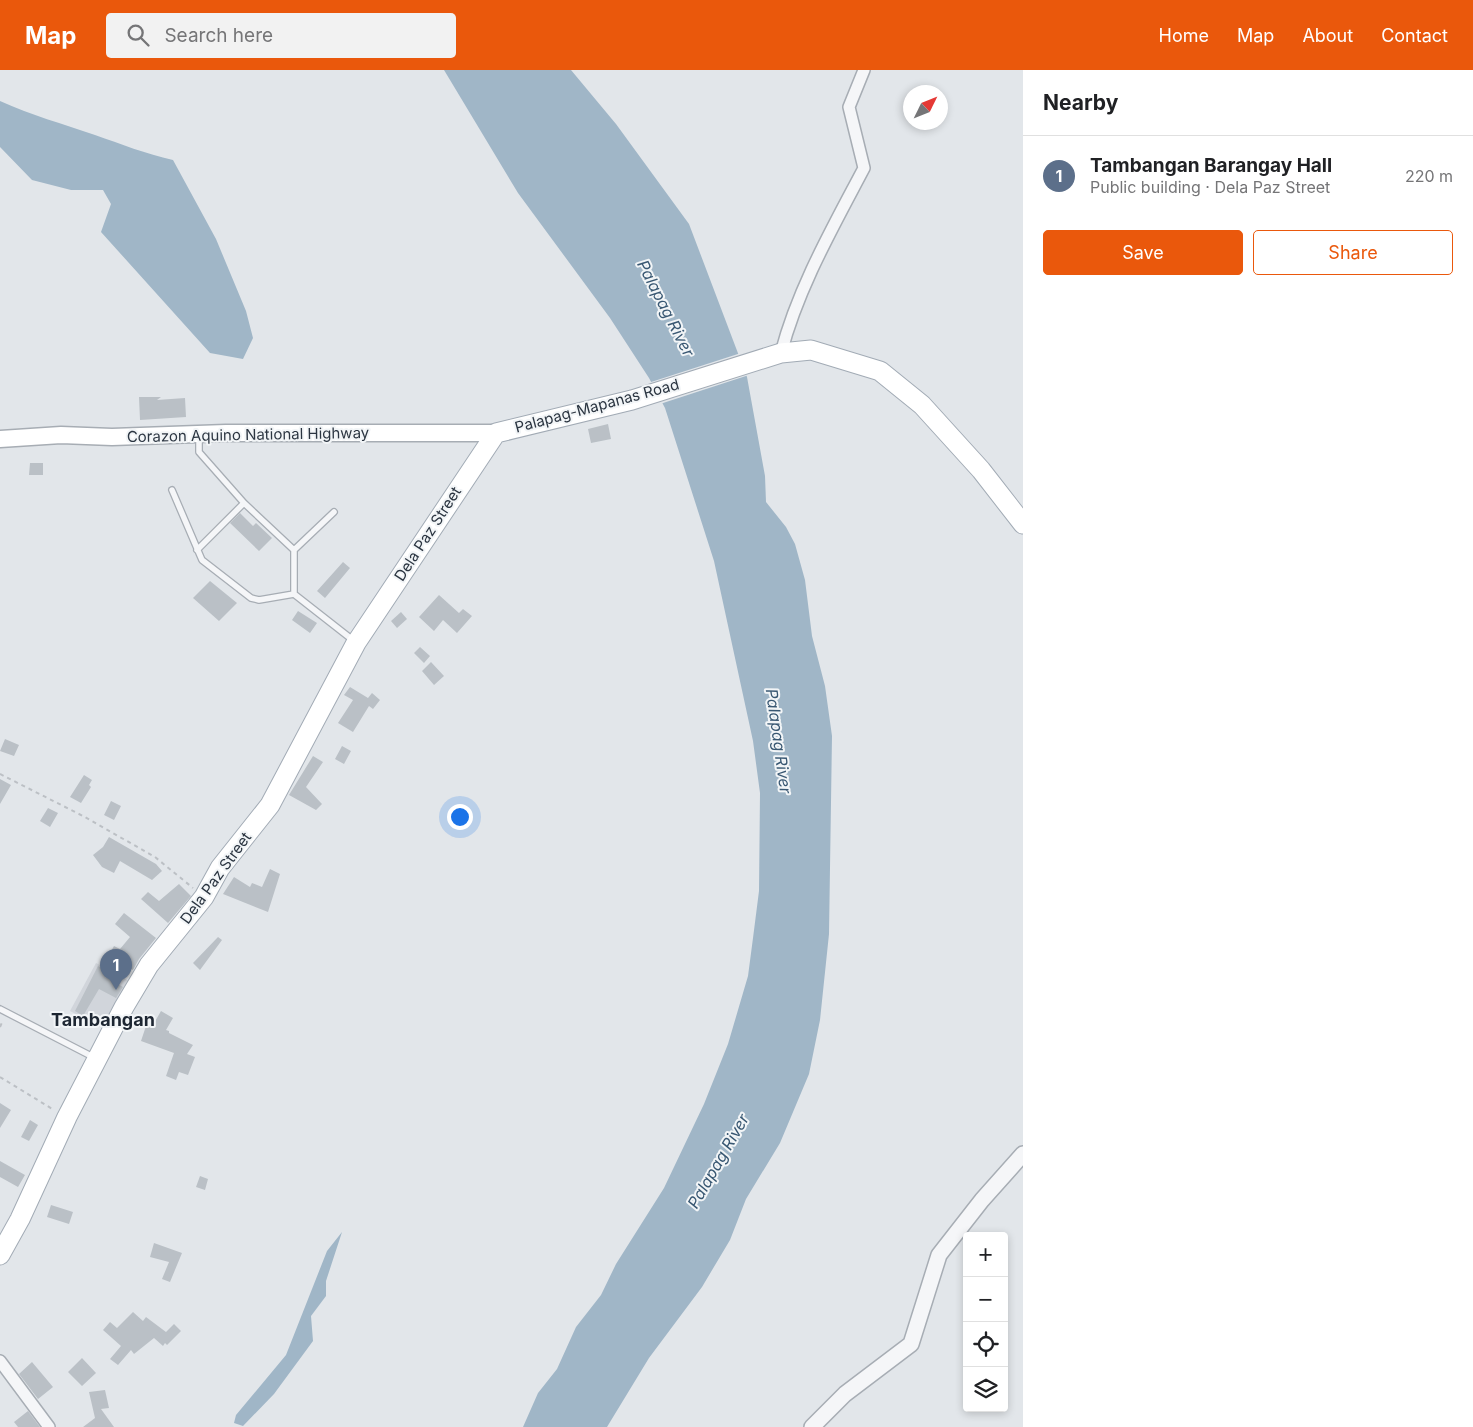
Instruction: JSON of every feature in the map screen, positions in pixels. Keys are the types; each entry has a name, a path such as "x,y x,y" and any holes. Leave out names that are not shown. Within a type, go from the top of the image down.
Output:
{"main road":[{"path":"781,353 811,350 880,371 922,405 981,470 1023,524"},
{"name":"Palapag-Mapanas Road","path":"496,433 632,400 781,353"},
{"name":"Corazon Aquino National Highway","path":"0,439 61,434 112,437 199,435 226,432 496,433"},
{"name":"Dela Paz Street","path":"0,1255 20,1219 67,1117 124,1007 149,965 204,897 220,868 270,805 356,643 496,433"}],"street":[{"path":"781,353 787,330 822,247 864,168 849,107 864,70"},
{"path":"812,1427 845,1394 911,1344 939,1255 982,1200 1023,1154"},
{"path":"0,1361 49,1427"}],"lane":[{"path":"199,435 199,452 244,502 294,550 294,594"},
{"path":"172,490 202,560 251,598 259,600 294,594 356,643"},
{"path":"197,550 244,502"},
{"path":"294,550 334,512"},
{"path":"0,1009 97,1059"}],"path":[{"path":"0,774 83,816 155,857 204,897"},
{"path":"0,1077 67,1117"}],"shaded area":[{"path":"96,963 133,983 108,1031 70,1011"}],"water":[{"name":"Palapag River","path":"444,70 571,70 616,124 689,224 747,377 765,476 766,502 786,527 795,544 805,580 812,636 825,686 832,736 829,934 820,1020 809,1074 780,1143 746,1199 730,1240 702,1287 649,1358 607,1427 523,1427 538,1393 557,1369 576,1327 601,1295 616,1264 664,1188 704,1104 728,1044 748,976 759,891 760,793 753,741 714,561 665,408 649,378 610,318 518,193"},
{"path":"0,101 134,149 173,160 216,239 246,311 253,338 243,359 210,353 101,232 111,204 103,190 71,190 32,180 0,147"},
{"path":"342,1232 326,1281 326,1296 311,1316 313,1341 274,1394 243,1426 234,1423 236,1415 286,1355 327,1251"}],"pier":[{"path":"741,353 749,375 660,404 648,383"}],"building":[{"path":"139,397 161,397 157,400 185,398 186,417 140,420"},
{"path":"608,424 611,439 591,443 588,429"},
{"path":"30,463 43,463 43,475 29,475"},
{"path":"240,513 253,526 256,523 272,538 259,551 230,523"},
{"path":"343,562 350,568 325,598 317,591"},
{"path":"210,581 237,603 219,621 193,598"},
{"path":"439,595 459,613 463,609 472,616 457,633 443,620 434,631 419,617"},
{"path":"298,611 317,623 310,633 292,620"},
{"path":"401,612 407,619 397,628 391,621"},
{"path":"420,647 430,656 424,663 414,653"},
{"path":"431,662 444,676 434,685 422,671"},
{"path":"350,687 368,698 372,693 380,700 373,709 369,706 353,732 338,723 353,700 344,695"},
{"path":"5,739 19,745 14,756 0,751"},
{"path":"342,746 351,751 344,764 335,759"},
{"path":"313,756 323,762 306,787 322,804 316,810 289,795"},
{"path":"84,775 92,780 89,785 91,787 81,803 70,797"},
{"path":"0,779 11,785 0,804"},
{"path":"111,801 121,806 114,820 104,815"},
{"path":"48,808 58,813 50,827 40,821"},
{"path":"109,837 156,864 162,871 152,880 120,861 114,873 102,867 93,855 103,847"},
{"path":"270,869 280,874 268,912 223,894 234,877 250,887 252,883 262,887"},
{"path":"179,884 191,896 168,923 141,899 148,892 159,901"},
{"path":"124,913 156,938 139,959 133,970 108,957 114,946 120,949 130,937 115,924"},
{"path":"218,937 222,940 200,970 193,963"},
{"path":"98,966 108,972 105,977 123,987 116,998 99,989 83,1016 75,1011"},
{"path":"161,1011 173,1018 166,1030 193,1045 187,1054 195,1057 188,1075 179,1072 176,1080 166,1076 174,1053 141,1041 147,1023 153,1025"},
{"path":"0,1103 11,1110 0,1128"},
{"path":"30,1120 38,1125 29,1141 21,1137"},
{"path":"0,1161 25,1175 18,1187 0,1177"},
{"path":"200,1176 208,1179 205,1190 196,1187"},
{"path":"51,1205 73,1212 69,1224 47,1217"},
{"path":"154,1243 182,1253 170,1282 162,1279 169,1262 150,1257"},
{"path":"133,1312 143,1321 146,1317 166,1332 174,1324 181,1331 167,1345 165,1343 163,1346 154,1338 134,1354 131,1350 118,1365 110,1359 121,1346 103,1330 110,1322 117,1328"},
{"path":"82,1358 96,1373 82,1386 68,1372"},
{"path":"32,1362 53,1387 38,1399 19,1374"},
{"path":"105,1390 109,1408 101,1409 114,1427 83,1427 95,1418 89,1392"},
{"path":"28,1411 40,1427 18,1427 14,1422"}],"place":[{"name":"Tambangan Barangay Hall","path":"116,990"}],"district":[{"name":"Tambangan","path":"103,1020"}]}
